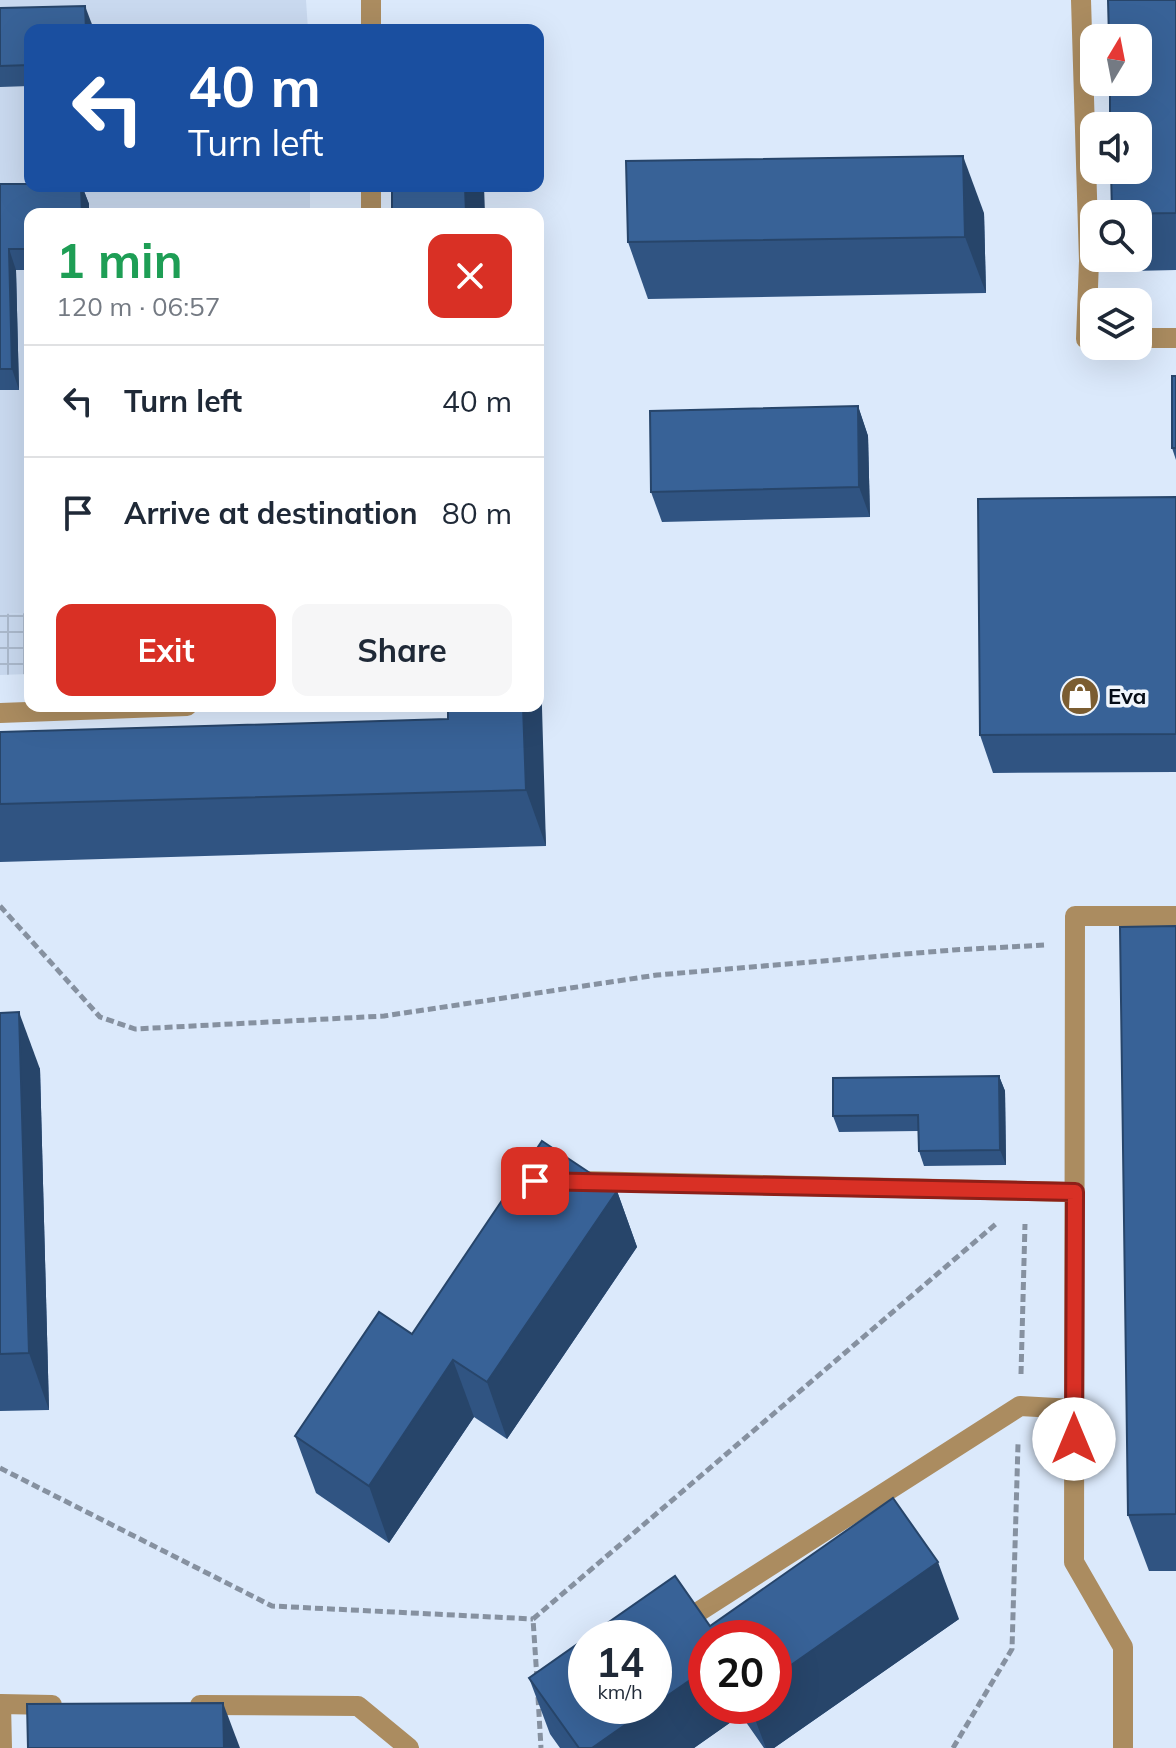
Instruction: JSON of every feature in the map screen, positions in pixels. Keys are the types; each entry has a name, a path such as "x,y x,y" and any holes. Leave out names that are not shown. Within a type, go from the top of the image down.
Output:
{"lane":[{"path":"371,0 371,24"},
{"path":"1081,0 1088,288"},
{"path":"1152,338 1176,338"},
{"path":"0,713 27,712"},
{"path":"1123,1748 1123,1647 1074,1562 1075,916 1176,916"},
{"path":"566,1181 1075,1192"},
{"path":"681,1623 1020,1406 1074,1409"},
{"path":"2,1748 1,1704 78,1705"},
{"path":"187,1705 358,1706 409,1748"}],"path":[{"path":"0,906 100,1017 135,1029 384,1016 657,975 953,950 1074,944"},
{"path":"953,1748 1012,1649 1026,1191"},
{"path":"0,1468 272,1606 533,1619 1002,1219 1026,1191"},
{"path":"533,1619 541,1748"}],"shaded area":[{"path":"0,0 306,0 308,24 24,24 24,192 310,192 310,208 24,208 24,613 0,614"},
{"path":"24,613 24,674 0,675 0,614"}],"building":[{"path":"1108,0 1176,0 1176,213 1152,213 1152,200 1112,200 1111,184 1152,184 1152,112 1110,112 1110,96 1152,96 1152,24 1109,24"},
{"path":"85,6 86,24 24,24 24,65 0,66 0,8"},
{"path":"963,156 965,237 628,242 626,161"},
{"path":"0,184 24,184 24,192 81,192 82,208 24,208 24,249 9,249 12,369 0,369"},
{"path":"392,192 465,192 466,208 392,208"},
{"path":"1172,376 1176,376 1176,448 1172,448"},
{"path":"858,406 859,487 651,492 650,411"},
{"path":"1176,497 1176,734 980,735 978,499"},
{"path":"448,712 523,712 526,790 0,804 0,732 448,719"},
{"path":"1176,926 1176,1514 1128,1515 1120,927"},
{"path":"19,1012 29,1353 0,1354 0,1013"},
{"path":"999,1076 1000,1150 919,1151 918,1115 833,1116 833,1078"},
{"path":"542,1141 617,1191 487,1382 453,1360 369,1486 295,1436 379,1312 412,1334"},
{"path":"893,1498 938,1562 792,1664 792,1620 719,1620"},
{"path":"675,1576 706,1620 688,1620 688,1681 672,1693 672,1620 612,1620"},
{"path":"568,1651 568,1724 626,1724 592,1748 579,1748 529,1678"},
{"path":"223,1703 224,1748 28,1748 27,1704"}],"place":[{"name":"Eva","path":"1080,696"}],"route":[{"path":"535,1181 1075,1192 1074,1439"}]}
